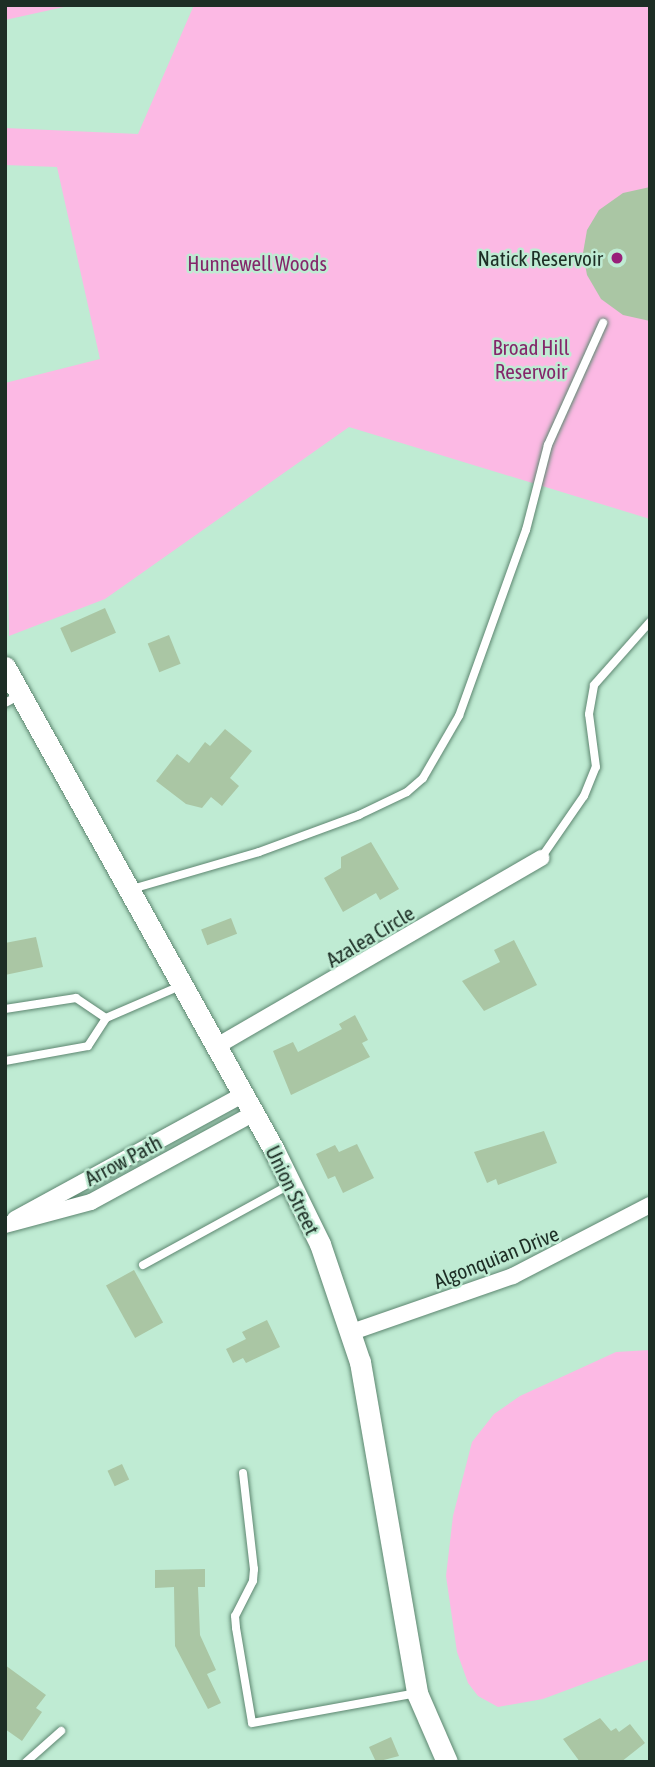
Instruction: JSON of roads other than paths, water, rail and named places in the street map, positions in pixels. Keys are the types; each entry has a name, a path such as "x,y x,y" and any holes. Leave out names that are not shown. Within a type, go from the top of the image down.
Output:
{"street":[{"name":"Union Street","path":"5,667 13,699 129,891 292,1183 352,1332 368,1398 417,1693 447,1762"},
{"name":"Azalea Circle","path":"217,1046 541,858"},
{"name":"Arrow Path","path":"5,1225 91,1202 249,1103"},
{"name":"Algonquian Drive","path":"352,1332 513,1276 650,1206"}],"lane":[{"path":"129,891 359,815 407,792 423,778 459,716 518,555 548,445 603,323"},
{"path":"541,858 584,796 596,767 589,714 594,685 650,622"},
{"path":"5,1061 88,1046 106,1018 183,985"},
{"path":"5,1009 76,998 106,1018"},
{"path":"143,1265 292,1183"},
{"path":"243,1473 254,1569 253,1581 235,1616 252,1723 417,1693"},
{"path":"26,1762 61,1731"}],"place":[{"name":"Natick Reservoir","path":"617,258"}],"park label":[{"name":"Hunnewell Woods","path":"257,263"},
{"name":"Broad Hill Reservoir","path":"531,359"}]}
